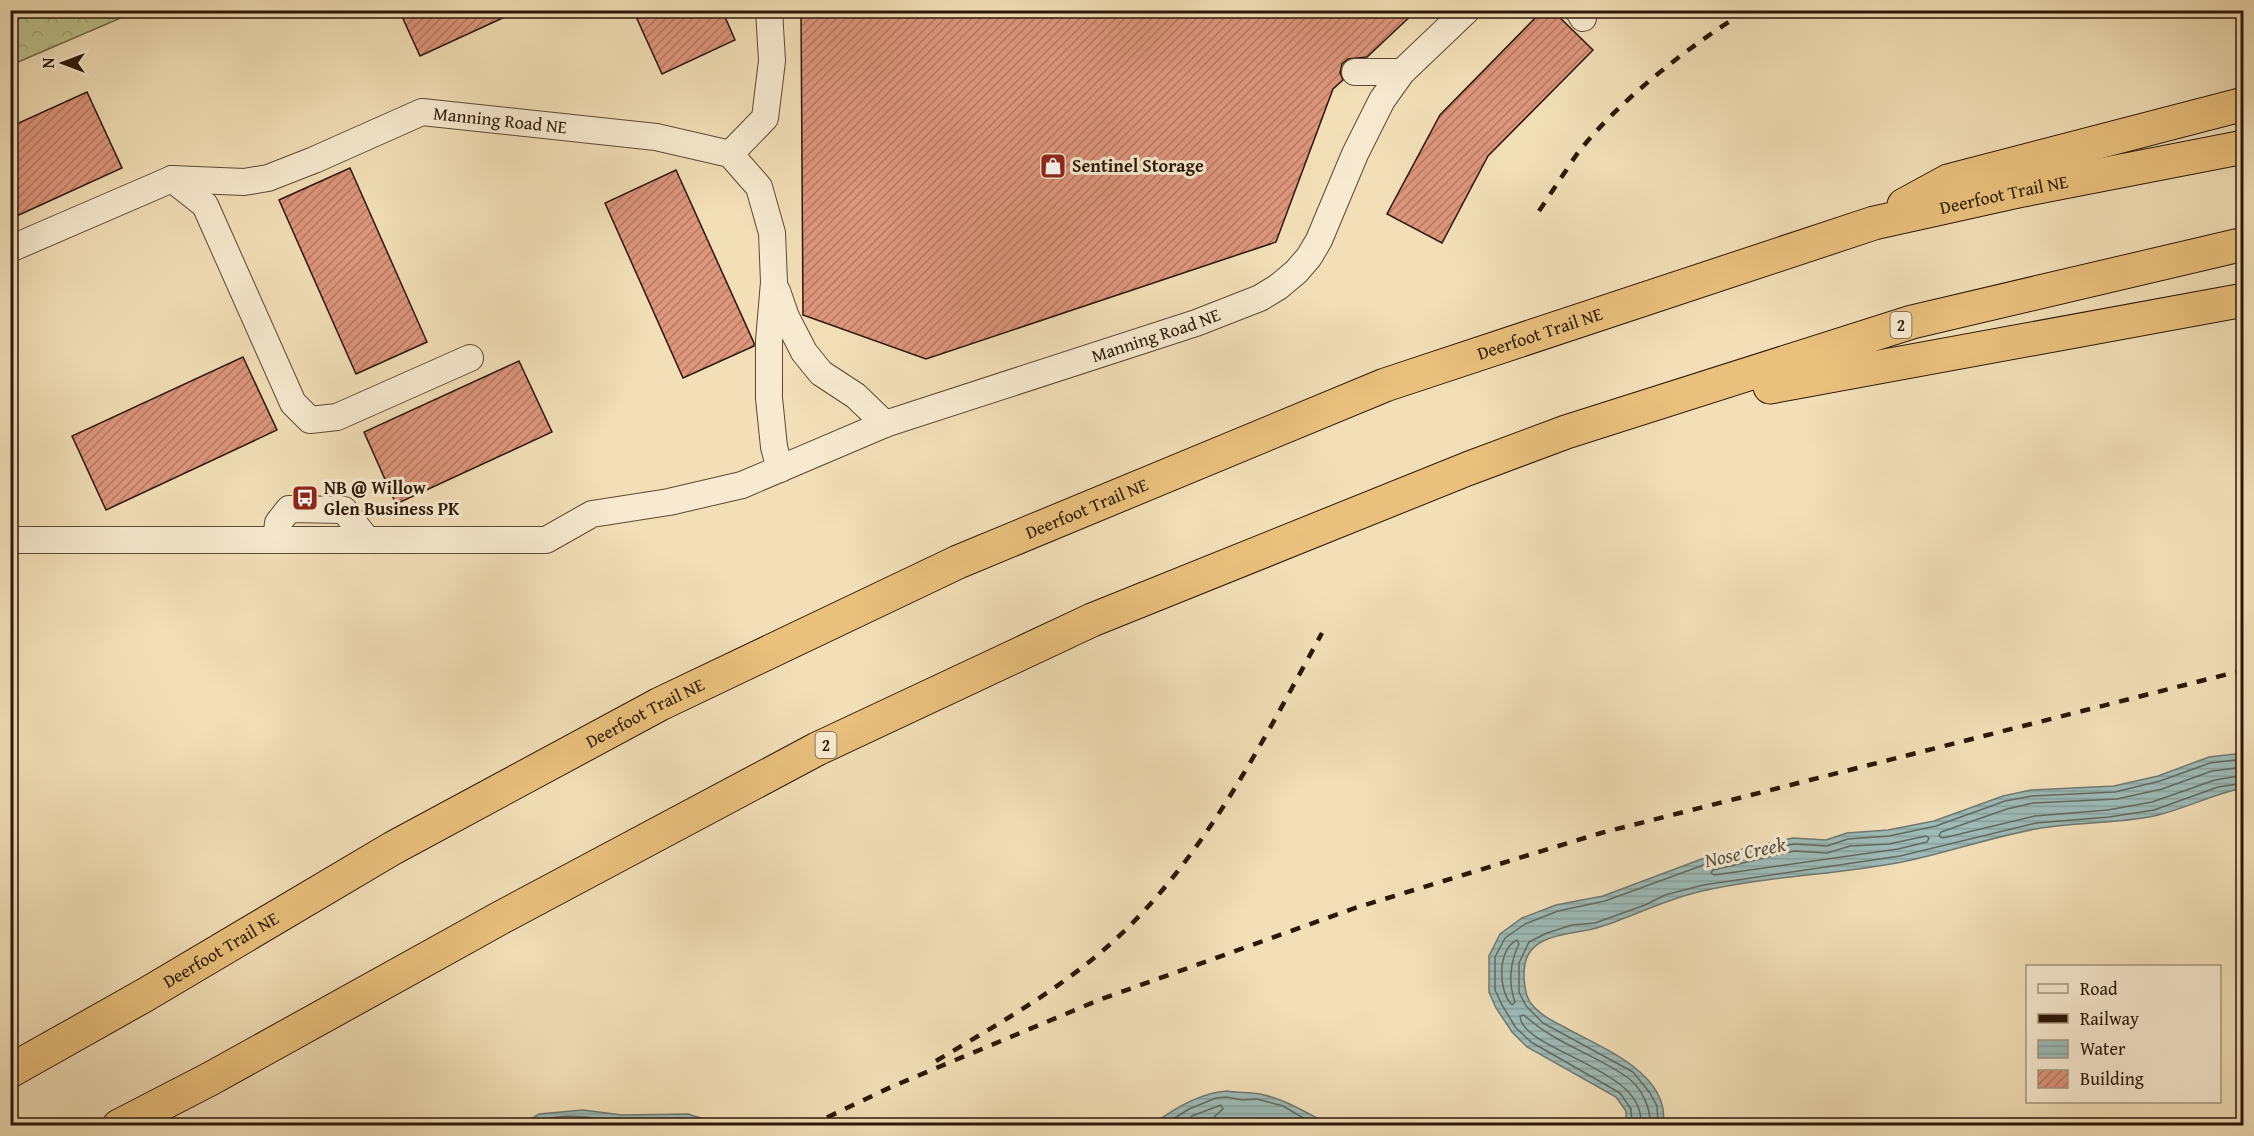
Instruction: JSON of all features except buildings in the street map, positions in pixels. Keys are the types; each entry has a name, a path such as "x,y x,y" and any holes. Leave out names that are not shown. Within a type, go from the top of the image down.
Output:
{"highway":[{"path":"1874,222 1948,181 2244,104"},
{"name":"Deerfoot Trail NE","path":"10,1071 145,995 393,848 660,704 958,562 1385,385 1874,222 2244,147"},
{"name":"2","path":"119,1125 210,1079 502,917 817,749 1092,620 1467,469 1566,432 1912,322 2244,244"},
{"path":"1566,432 1812,378 2244,300"}],"street":[{"path":"770,10 772,61 765,118 730,154 759,187 772,233 774,282 769,341 769,398 773,438 780,469"},
{"name":"Manning Road NE","path":"10,540 546,540 592,514 705,495 742,485 885,424 1196,323 1260,298 1296,272 1319,240 1355,154 1382,100 1402,72 1467,10"},
{"path":"1355,72 1402,72"},
{"name":"Manning Road NE","path":"10,249 171,178 244,182 268,178 315,160 422,112 656,137 730,154"},
{"path":"171,178 205,205 293,404 310,420 337,417 470,358"},
{"path":"774,282 786,317 804,352 821,373 856,396 885,424"}],"green space":[{"path":"11,10 137,10 137,11 11,65"}],"water":[{"name":"Nose Creek","path":"2243,753 2243,788 2154,816 2036,829 1902,862 1751,882 1702,891 1676,898 1600,927 1556,936 1536,945 1529,953 1524,968 1525,989 1530,1002 1546,1017 1615,1054 1645,1077 1656,1091 1663,1107 1663,1125 1626,1125 1626,1111 1616,1097 1527,1047 1512,1032 1496,1008 1489,992 1489,956 1500,934 1522,918 1556,905 1603,896 1707,857 1793,838 1826,840 1847,833 1888,830 1934,821 2003,796 2031,790 2114,786 2158,776 2209,757"},
{"path":"1217,1092 1269,1096 1330,1125 1272,1126 1234,1122 1221,1126 1152,1125 1187,1103"},
{"path":"583,1110 622,1115 688,1114 723,1125 500,1125 518,1119 528,1121 539,1114"}],"railway":[{"path":"1539,211 1577,154 1613,114 1679,57 1748,10"},
{"path":"936,1061 1030,1004 1075,973 1117,938 1149,905 1179,870 1231,794 1322,633"},
{"path":"809,1126 891,1087 1099,1000 1355,908 1601,833 2244,670"}],"place":[{"name":"Sentinel Storage","path":"1053,166"},
{"name":"NB @ Willow Glen Business PK","path":"305,498"}]}
